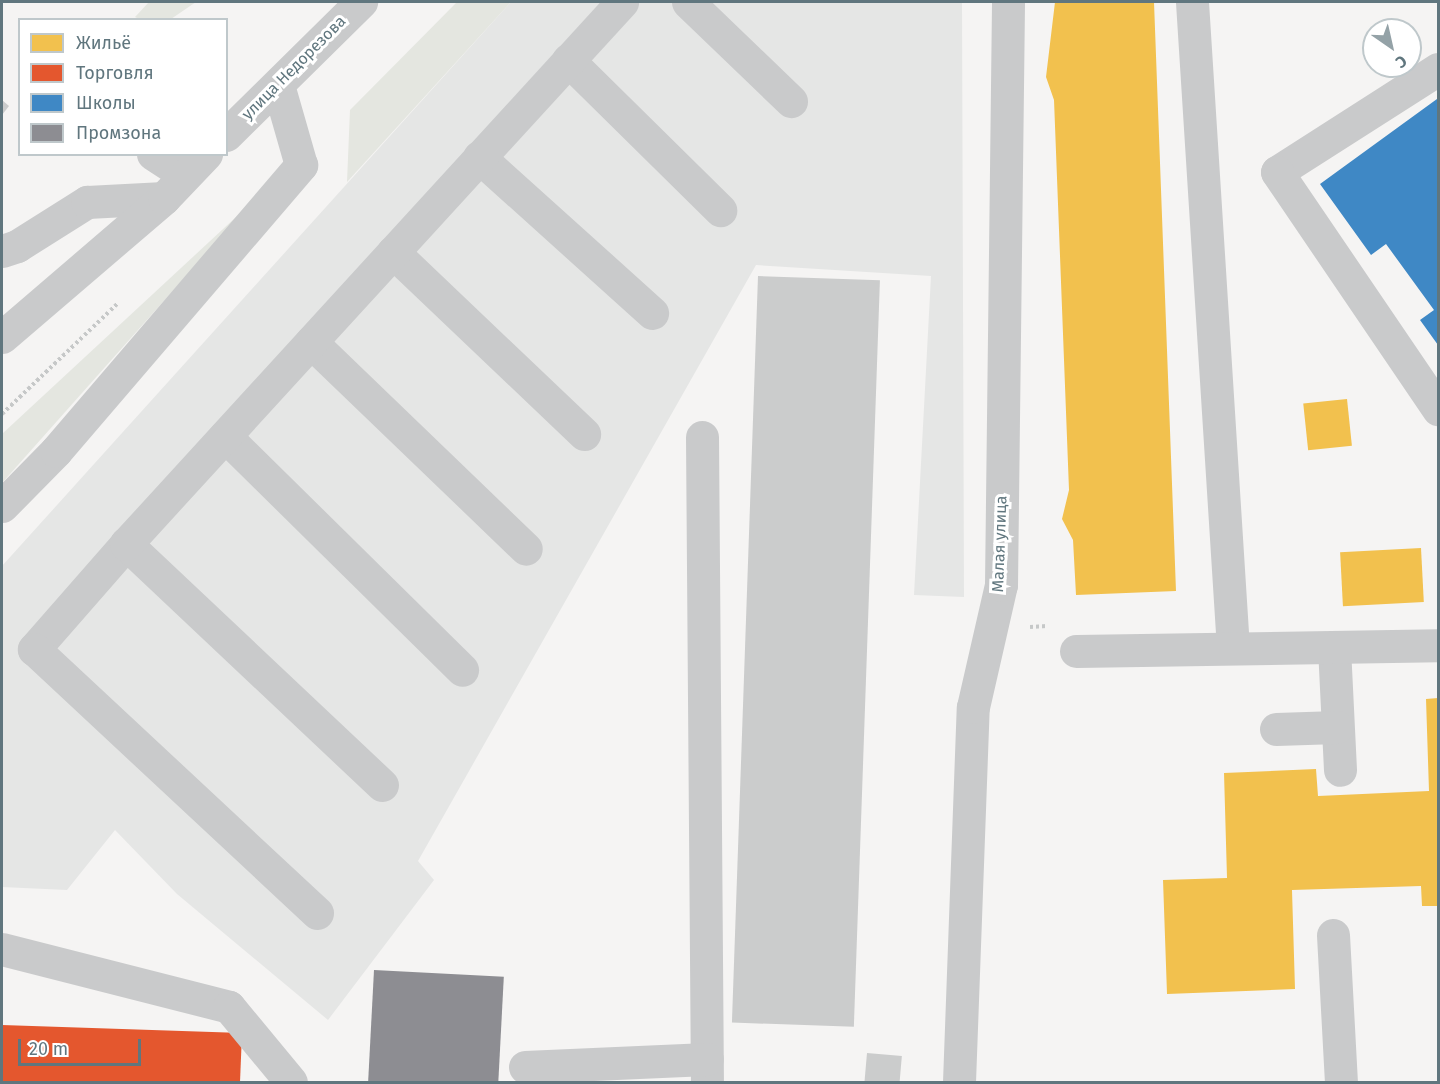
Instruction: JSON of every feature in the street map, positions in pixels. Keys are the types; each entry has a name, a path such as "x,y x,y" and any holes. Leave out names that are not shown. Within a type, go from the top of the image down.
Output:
{"street":[{"name":"улица Недорезова","path":"228,133 361,2"},
{"path":"317,914 34,650 126,544 622,2"},
{"path":"688,2 791,101"},
{"name":"Малая улица","path":"959,1083 973,706 1001,585 1008,2"},
{"path":"1192,2 1233,648"},
{"path":"568,60 720,210"},
{"path":"1438,69 1277,172 1438,409"},
{"path":"2,506 56,451 301,165 278,85"},
{"path":"156,156 185,176"},
{"path":"479,158 652,313"},
{"path":"2,251 17,246 87,202 185,176"},
{"path":"2,337 185,176"},
{"path":"393,252 584,434"},
{"path":"311,342 526,549"},
{"path":"225,436 462,670"},
{"path":"525,1067 707,1071 702,437"},
{"path":"126,544 382,785"},
{"path":"1076,651 1438,645"},
{"path":"1334,647 1340,770"},
{"path":"1276,729 1337,727"},
{"path":"1333,935 1341,1083"},
{"path":"2,949 229,1006 291,1083"}],"path":[{"path":"2,414 118,303"}],"shaded area":[{"path":"149,2 196,2 172,18 135,17"},
{"path":"457,2 511,2 347,182 350,110"},
{"path":"511,2 962,2 964,597 914,595 931,276 756,265 418,861 434,880 328,1020 177,894 115,830 67,890 2,887 2,566"},
{"path":"250,204 2,483 2,434"}],"building: Жильё":[{"path":"1055,2 1154,2 1176,591 1076,595 1073,540 1062,519 1069,490 1054,100 1046,77"},
{"path":"1347,399 1352,446 1308,450 1303,404"},
{"path":"1421,548 1424,602 1343,606 1340,552"},
{"path":"1438,698 1438,906 1422,906 1421,886 1292,890 1295,989 1167,994 1163,880 1227,878 1224,773 1316,769 1318,796 1429,791 1426,699"}],"building: Торговля":[{"path":"2,1025 242,1033 240,1082 2,1082"}],"building: Школы":[{"path":"1437,99 1438,345 1420,320 1434,310 1386,244 1371,255 1320,184"}],"building: Промзона":[{"path":"374,970 504,977 498,1082 368,1082"}],"building: Прочее":[{"path":"2,100 9,106 2,115"},
{"path":"758,276 880,280 854,1027 732,1023"},
{"path":"867,1053 902,1056 900,1082 864,1082"}]}
